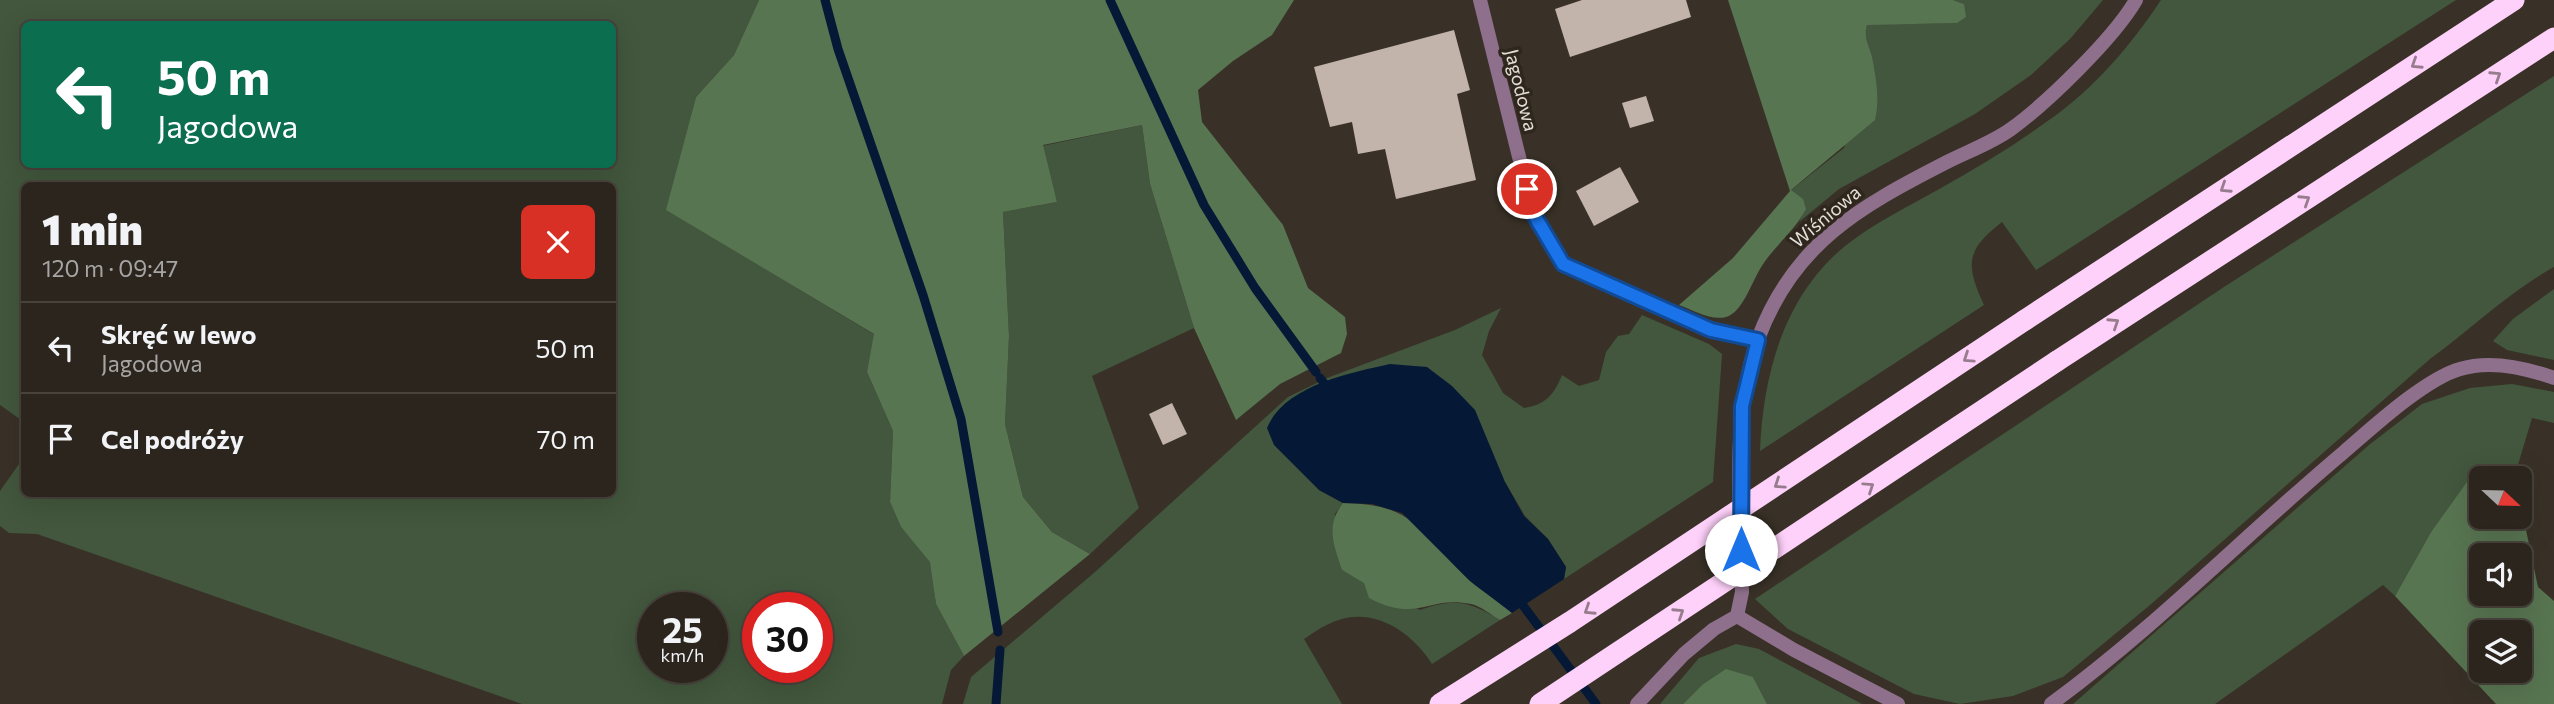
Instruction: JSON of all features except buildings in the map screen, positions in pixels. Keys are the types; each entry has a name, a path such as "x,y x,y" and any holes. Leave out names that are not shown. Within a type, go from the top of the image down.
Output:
{"highway":[{"path":"1440,704 1570,622 2514,0"},
{"path":"1540,704 2057,361 2554,38"}],"street":[{"name":"Jagodowa","path":"1480,0 1533,213 1563,264 1711,330 1758,340"},
{"name":"Wiśniowa","path":"1737,616 1742,592 1742,406 1758,340 1784,283 1801,260 1871,201 2010,130 2078,68 2128,14 2136,0"},
{"path":"2051,704 2106,663 2268,515 2406,400 2459,369 2494,365 2554,378"},
{"path":"1637,704 1684,654 1714,629 1737,616 1794,650 1898,704"}],"green space":[{"path":"0,0 759,0 734,55 696,97 667,210 875,335 867,372 893,431 890,502 901,527 931,562 936,604 964,656 951,670 942,704 522,704 37,534 9,533 0,526 0,491 21,461 21,497 616,497 616,182 21,182 21,420 0,405"},
{"path":"759,0 1294,0 1272,35 1233,61 1198,90 1202,122 1283,225 1308,288 1345,317 1347,334 1341,353 1280,384 1236,420 1194,328 1150,184 1142,125 1043,145 1057,202 1003,212 1009,336 1005,424 1023,497 1052,532 1090,554 964,656 936,604 930,562 901,527 890,502 893,431 867,372 874,334 666,210 696,97 734,55"},
{"path":"1728,0 1953,0 1964,4 1966,17 1957,23 1867,25 1866,38 1877,88 1875,120 1791,190 1803,199 1806,209 1765,261 1737,310 1720,318 1679,305 1733,258 1790,191"},
{"path":"1953,0 2103,0 2070,39 2031,75 1975,114 1839,189 1799,222 1805,208 1802,199 1790,191 1844,148 1871,54 1864,37 1867,24 1957,23 1964,4"},
{"path":"2161,0 2456,0 2036,270 2002,222 1981,241 1972,259 1974,279 1984,305 1760,451 1766,395 1780,340 1806,289 1824,266 1845,246 1868,230 1996,156 2065,108 2111,65"},
{"path":"2554,76 2554,267 2505,299 2430,359 2150,605 2063,677 2013,696 1960,704 1914,694 1788,629 1755,599 2227,285"},
{"path":"1142,125 1150,184 1194,328 1092,376 1139,508 1090,554 1052,532 1023,497 1005,424 1009,336 1003,212 1057,202 1042,146"},
{"path":"2554,289 2554,360 2507,350 2493,341 2513,319"},
{"path":"1501,308 1489,331 1482,355 1503,393 1524,408 1548,398 1562,375 1579,386 1599,380 1606,352 1618,336 1629,334 1642,315 1709,344 1722,354 1713,482 1564,579 1566,567 1548,539 1525,516 1505,482 1319,490 1343,503 1335,514 1342,570 1420,610 1443,604 1462,603 1500,620 1432,664 1424,652 1402,632 1377,619 1348,618 1333,622 1304,639 1342,704 963,704 971,677 1095,572 1288,397 1327,378 1455,330"},
{"path":"2512,384 2554,392 2554,423 2532,418 2518,466 2469,466 2469,480 2431,532 2395,596 2383,585 2215,704 2073,704 2369,445 2422,404 2470,388"},
{"path":"2469,479 2469,529 2526,529 2529,543 2469,543 2469,606 2532,606 2532,558 2538,587 2554,601 2554,704 2496,704 2476,683 2532,683 2532,620 2469,620 2469,675 2395,596 2431,532"},
{"path":"1343,503 1368,505 1402,515 1427,535 1468,579 1512,613 1500,620 1471,604 1456,602 1399,609 1369,598 1364,583 1342,570 1336,552 1334,520"},
{"path":"1736,644 1759,649 1862,704 1767,704 1753,677 1702,685 1683,704 1660,704 1699,658"},
{"path":"1726,669 1753,677 1767,704 1683,704 1702,685"}],"water":[{"path":"1390,364 1427,367 1452,386 1475,410 1505,482 1524,516 1548,539 1566,567 1564,579 1512,613 1470,581 1402,513 1372,504 1343,503 1319,490 1274,445 1267,428 1275,414 1288,402 1303,392 1338,377"}],"waterway":[{"path":"825,0 838,49 923,295 961,419 998,632"},
{"path":"1110,0 1204,205 1255,288 1316,372"},
{"path":"1320,378 1331,392"},
{"path":"1516,596 1596,704"},
{"path":"996,704 1000,650"}],"route":[{"path":"1527,189 1533,213 1563,264 1711,330 1758,340 1742,406 1741,550"}]}
